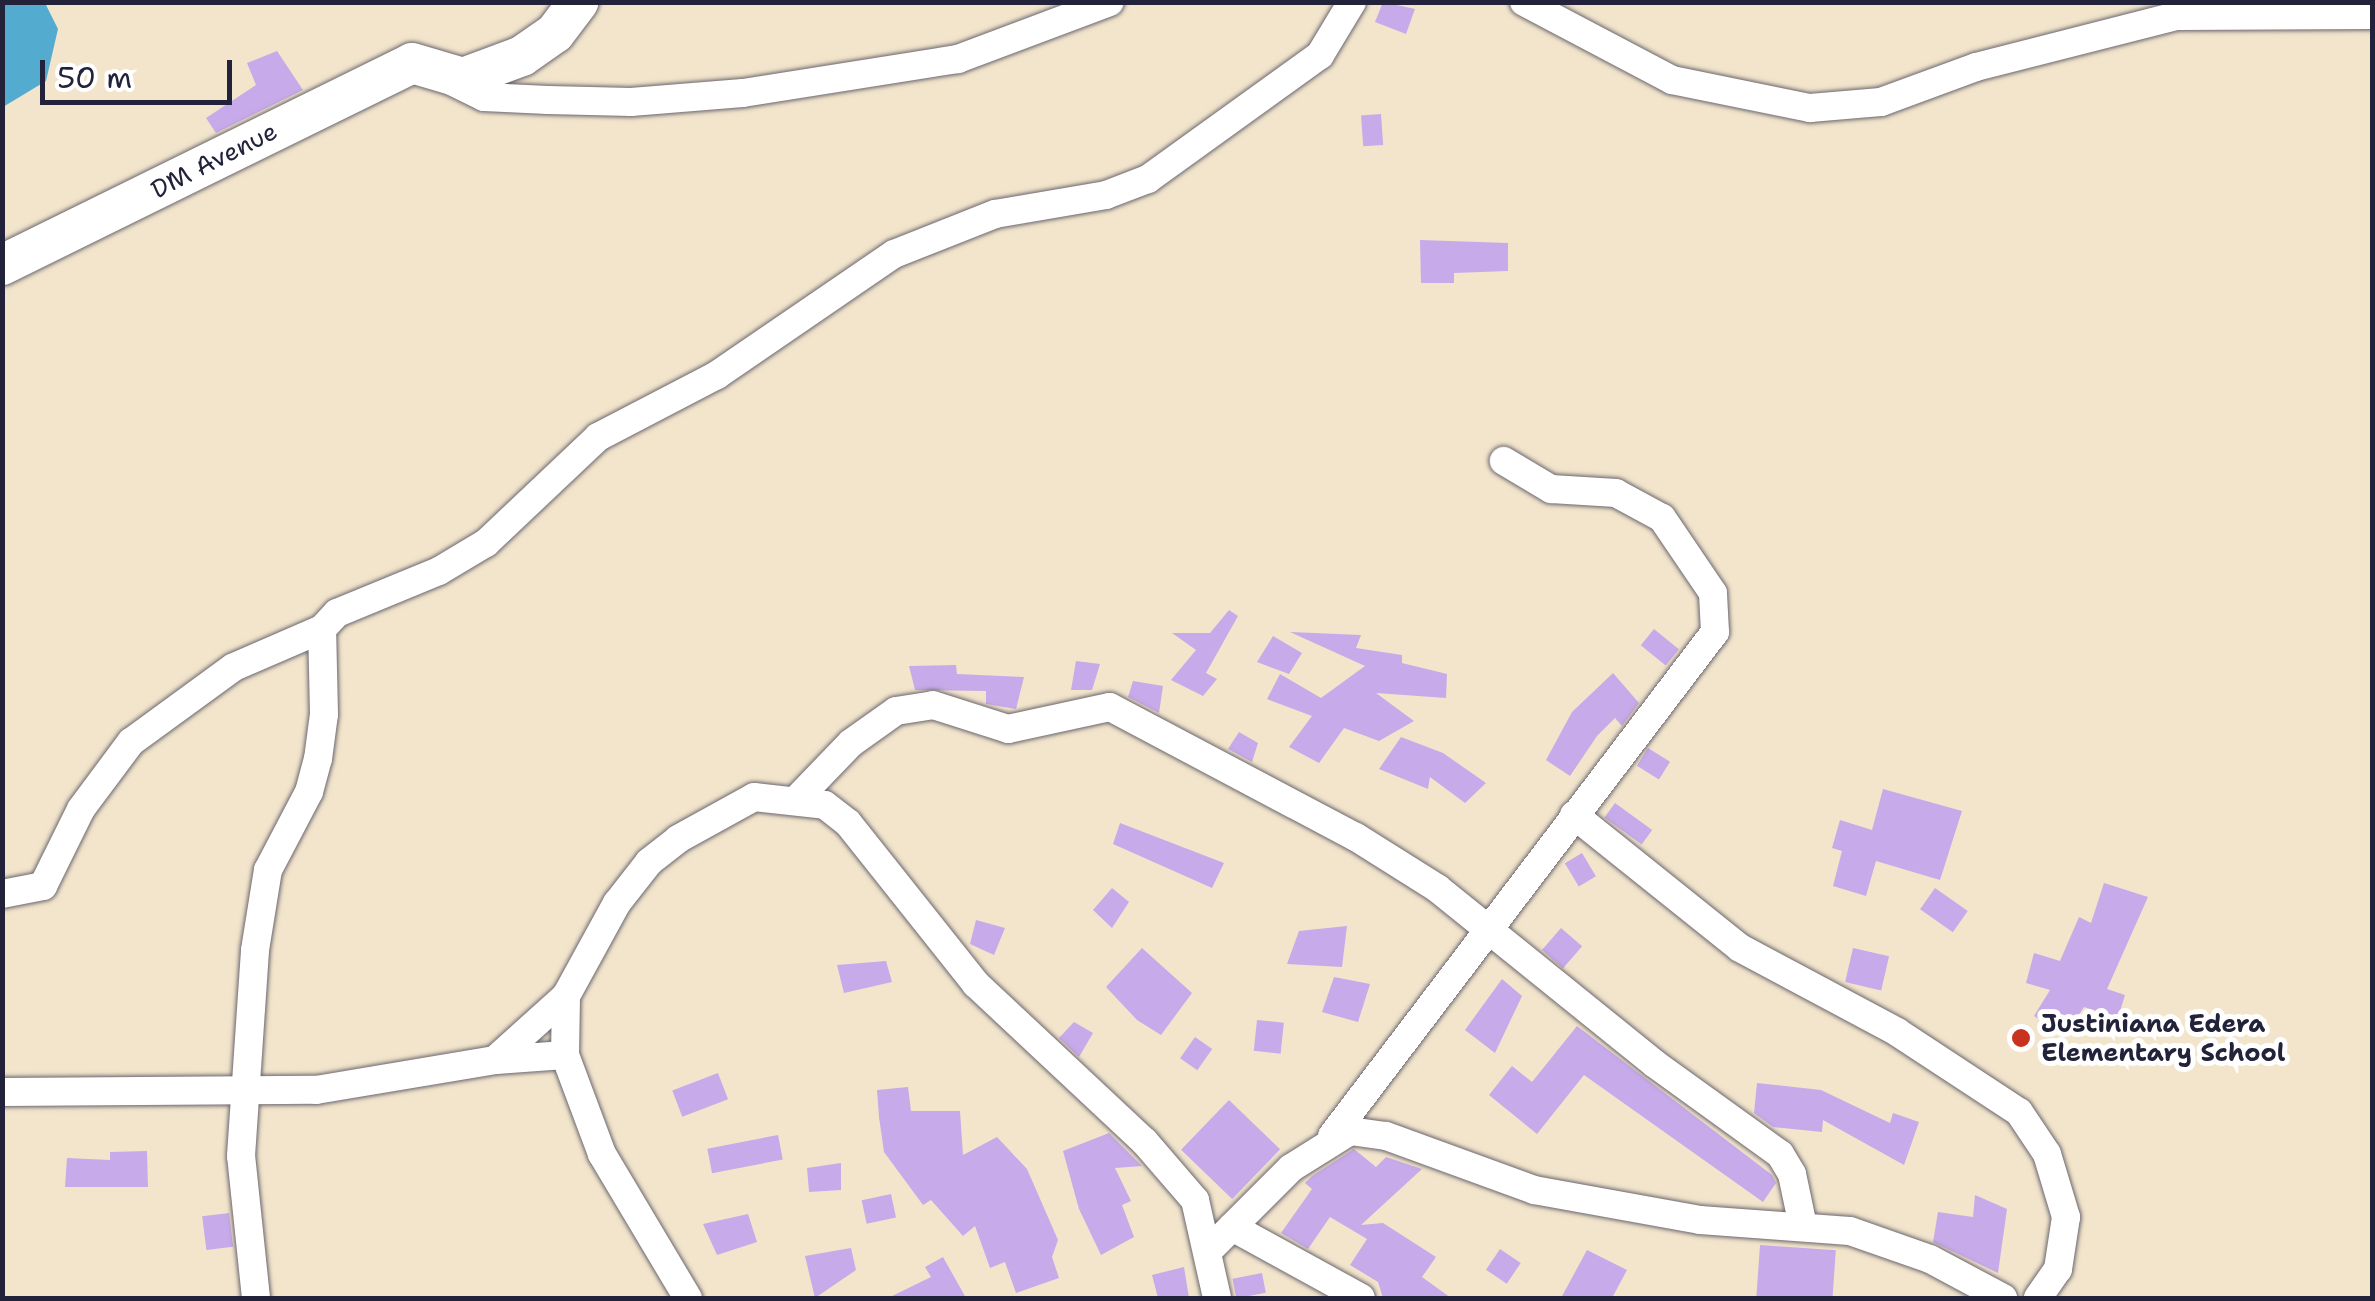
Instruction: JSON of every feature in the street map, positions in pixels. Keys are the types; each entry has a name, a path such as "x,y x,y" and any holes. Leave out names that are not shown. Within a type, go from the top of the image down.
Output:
{"main road":[{"path":"412,63 464,78 490,70 555,33 578,2"},
{"name":"DM Avenue","path":"2,265 412,63"}],"street":[{"path":"412,63 484,97 631,102 723,95 958,58 1110,2"},
{"path":"2,894 43,886 82,808 131,742 234,667 322,629 337,613 486,542 598,437 716,375 894,254 996,214 1106,196 1148,179 1320,55 1352,2"},
{"path":"1524,2 1672,80 1810,108 1881,102 1992,62 2176,16 2372,14"},
{"path":"1209,1250 1332,1136 1487,926 1700,656 1718,615 1699,566 1650,508 1616,493 1551,488 1504,460"},
{"path":"256,1298 241,1156 260,906 276,851 309,792 322,737 322,629"},
{"path":"798,798 851,743 896,711 933,705 1008,729 1110,708 1356,838 1487,926 1655,1064 1780,1154 1795,1185 1803,1226"},
{"path":"495,1060 566,996 601,928 649,862 706,820 754,797 798,798 825,805 848,823 976,984 1166,1164 1196,1200 1217,1298"},
{"path":"1574,814 1740,948 1897,1032 2019,1112 2047,1154 2066,1217 2058,1269 2038,1298"},
{"path":"566,996 565,1056 602,1154 688,1298"},
{"path":"2,1092 316,1090 495,1060 565,1056"},
{"path":"1332,1136 1350,1131 1386,1136 1534,1190 1700,1220 1850,1231 1930,1258 2003,1298"},
{"path":"1232,1227 1361,1298"}],"water":[{"path":"3,2 45,3 58,29 46,81 3,107"}],"building":[{"path":"1383,2 1415,9 1406,34 1375,22"},
{"path":"277,51 303,90 216,133 206,118 256,85 247,63"},
{"path":"1381,114 1383,145 1363,146 1361,115"},
{"path":"1420,240 1508,243 1508,271 1454,273 1454,283 1421,283"},
{"path":"1229,610 1238,616 1206,673 1217,679 1203,696 1171,680 1196,650 1172,633 1210,633"},
{"path":"1654,629 1679,649 1666,665 1641,645"},
{"path":"1290,632 1361,635 1356,648 1402,655 1402,663 1447,674 1446,698 1376,693 1414,721 1379,741 1344,728 1319,763 1289,747 1312,716 1267,699 1280,674 1321,698 1365,666"},
{"path":"1273,636 1302,653 1289,674 1257,662"},
{"path":"1076,661 1100,664 1092,690 1071,690"},
{"path":"956,665 957,674 1024,677 1016,709 986,704 986,691 915,690 909,666"},
{"path":"1613,673 1639,703 1622,726 1615,718 1597,736 1570,776 1546,760 1572,712"},
{"path":"1133,681 1163,686 1159,713 1128,697"},
{"path":"1239,732 1258,743 1252,762 1228,749"},
{"path":"1401,737 1443,753 1486,783 1465,803 1430,777 1428,789 1379,769"},
{"path":"1648,748 1670,762 1659,780 1637,766"},
{"path":"1883,789 1962,811 1940,880 1876,861 1866,896 1833,886 1842,851 1832,848 1840,820 1872,830"},
{"path":"1615,803 1652,830 1642,845 1604,818"},
{"path":"1120,823 1224,863 1212,888 1113,844"},
{"path":"1582,853 1596,876 1579,886 1565,863"},
{"path":"2104,883 2148,897 2107,989 2125,995 2118,1018 2084,1007 2066,1035 2034,1016 2050,990 2026,983 2034,953 2060,961 2079,917 2091,923"},
{"path":"1112,888 1129,902 1112,928 1093,910"},
{"path":"1935,888 1968,911 1953,932 1920,909"},
{"path":"976,920 1005,928 994,955 970,944"},
{"path":"1347,926 1342,967 1287,964 1299,931"},
{"path":"1561,928 1582,946 1563,968 1542,950"},
{"path":"1142,948 1192,993 1161,1035 1137,1020 1106,987"},
{"path":"1853,948 1889,956 1881,990 1845,982"},
{"path":"886,961 892,982 844,993 837,965"},
{"path":"1334,977 1370,984 1358,1022 1322,1012"},
{"path":"1502,979 1522,996 1495,1053 1465,1030"},
{"path":"1257,1020 1284,1023 1281,1054 1254,1051"},
{"path":"1074,1022 1093,1033 1079,1057 1059,1038"},
{"path":"1577,1026 1772,1175 1776,1183 1763,1202 1584,1075 1537,1134 1489,1095 1512,1066 1532,1082"},
{"path":"1195,1037 1212,1049 1197,1070 1180,1058"},
{"path":"718,1073 728,1099 682,1117 672,1091"},
{"path":"1757,1083 1821,1090 1890,1123 1893,1113 1919,1122 1904,1165 1823,1120 1822,1132 1773,1127 1754,1113"},
{"path":"908,1087 911,1111 960,1111 963,1155 997,1137 1027,1169 1058,1240 1052,1257 1059,1278 1016,1293 1005,1262 990,1268 975,1226 963,1236 931,1200 923,1205 884,1152 879,1117 877,1090"},
{"path":"1229,1100 1280,1149 1232,1199 1181,1150"},
{"path":"1109,1133 1142,1166 1115,1168 1131,1201 1122,1205 1134,1237 1101,1255 1079,1209 1063,1151"},
{"path":"778,1135 783,1160 712,1173 707,1149"},
{"path":"1354,1149 1376,1167 1386,1157 1422,1169 1361,1225 1383,1223 1436,1257 1422,1277 1451,1298 1383,1298 1378,1282 1350,1265 1367,1239 1330,1217 1308,1249 1281,1233 1312,1189 1305,1183"},
{"path":"147,1151 148,1187 65,1187 67,1158 110,1160 110,1152"},
{"path":"841,1163 841,1190 809,1192 807,1168"},
{"path":"891,1194 896,1217 867,1224 862,1200"},
{"path":"1975,1195 2007,1209 1998,1273 1933,1242 1938,1212 1973,1217"},
{"path":"229,1213 233,1247 206,1250 202,1216"},
{"path":"748,1214 757,1242 717,1255 703,1224"},
{"path":"1760,1245 1836,1250 1832,1298 1756,1298"},
{"path":"851,1248 856,1270 815,1298 805,1256"},
{"path":"1500,1249 1521,1263 1507,1284 1486,1270"},
{"path":"1587,1250 1627,1270 1612,1298 1561,1298"},
{"path":"943,1257 966,1298 888,1298 931,1277 925,1267"},
{"path":"1184,1267 1189,1298 1158,1298 1152,1275"},
{"path":"1262,1273 1266,1293 1236,1298 1233,1279"}],"place":[{"name":"Justiniana Edera Elementary School","path":"2021,1038"}]}
